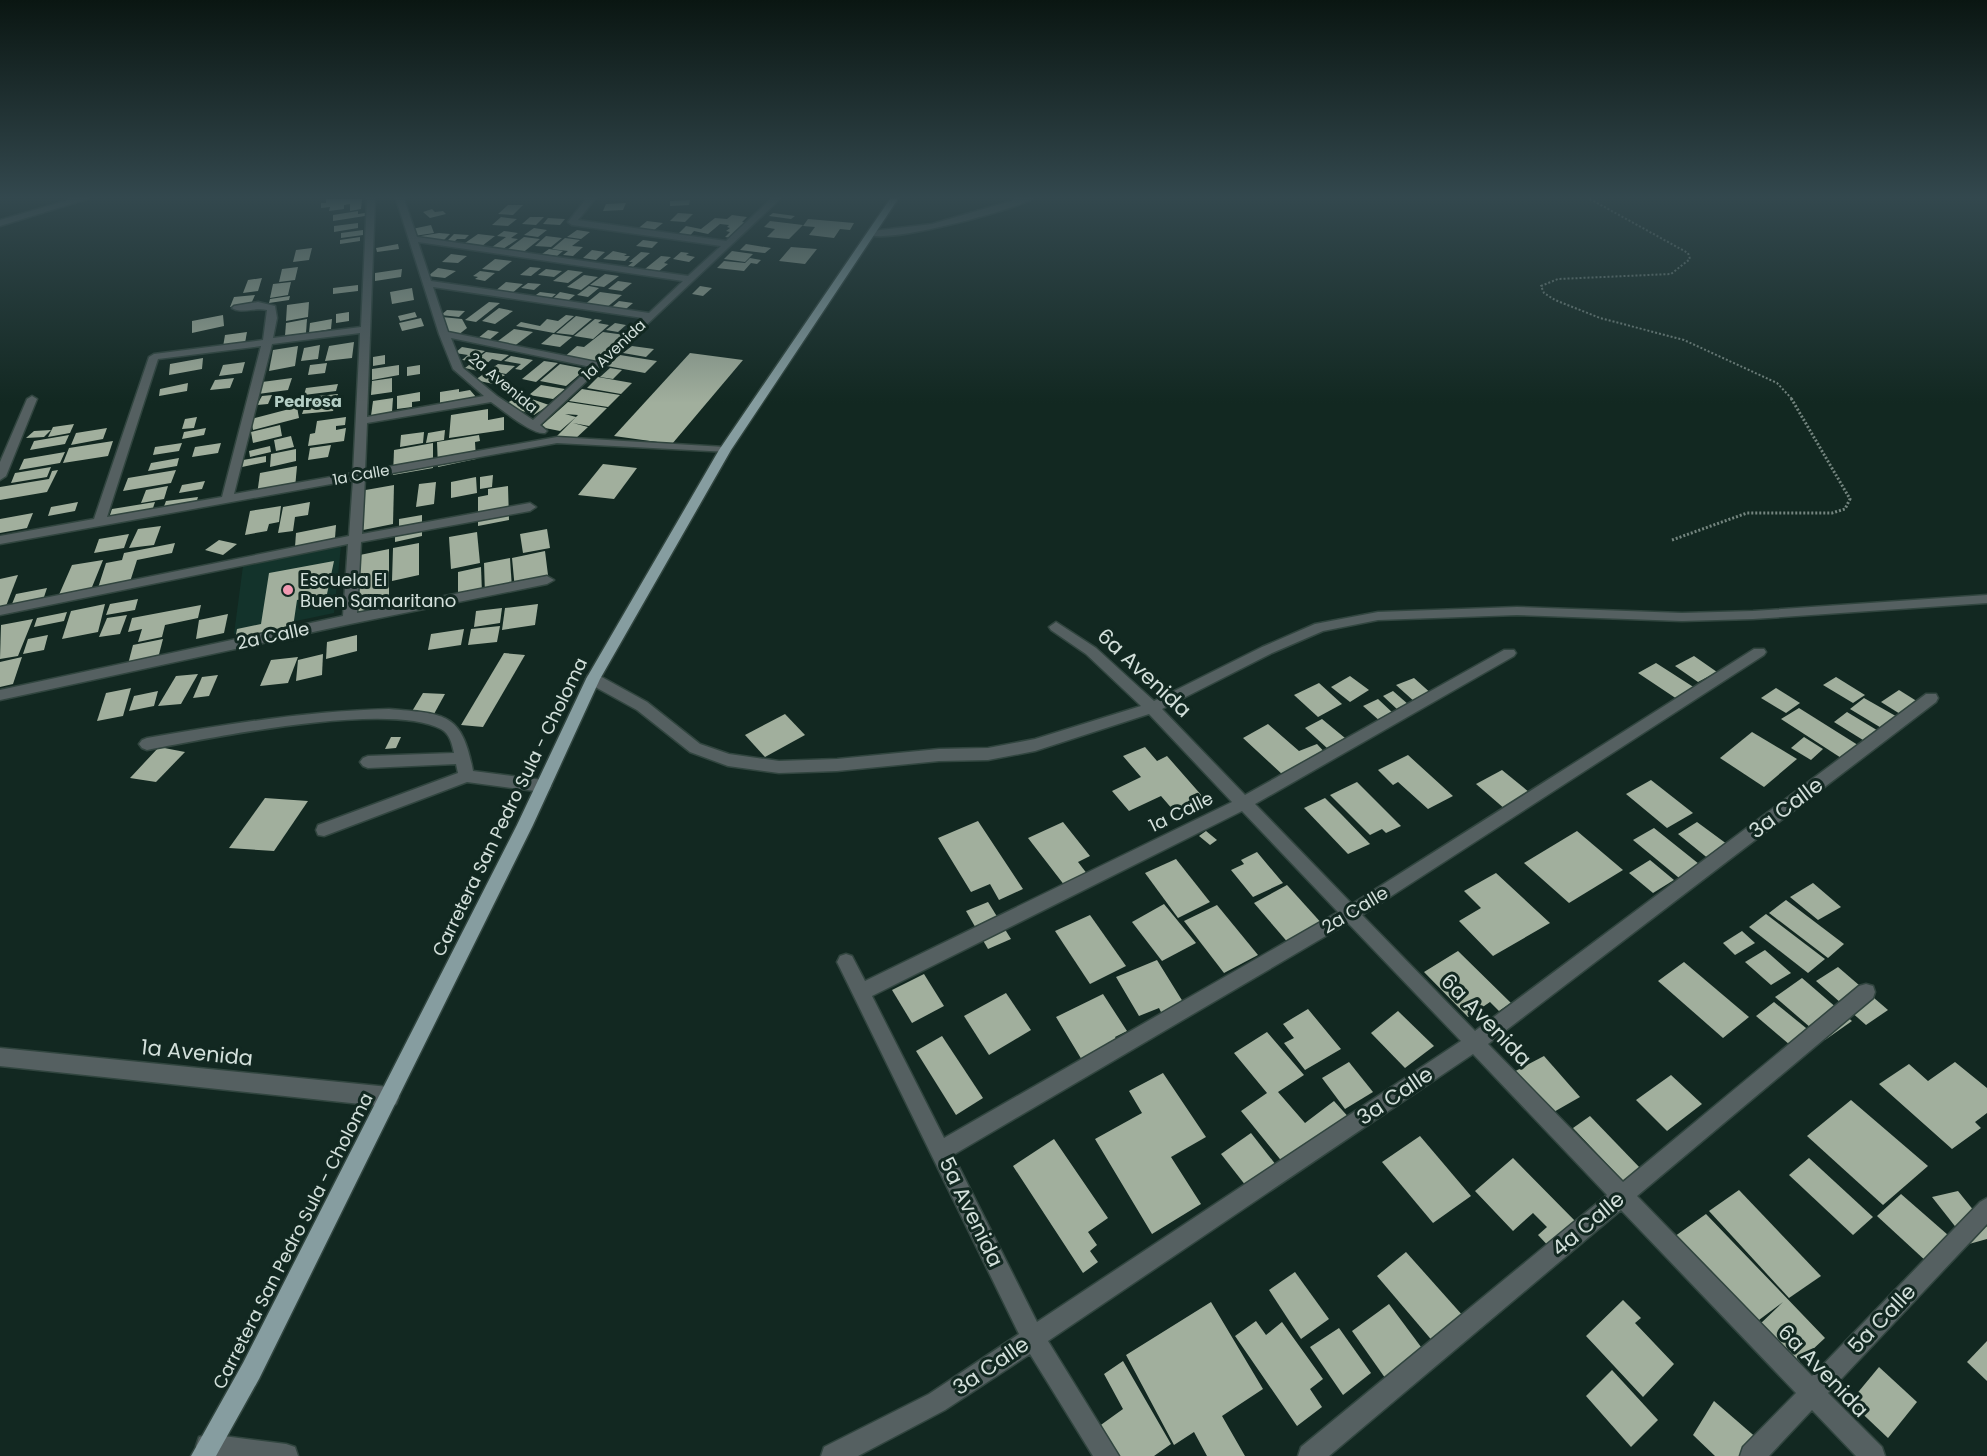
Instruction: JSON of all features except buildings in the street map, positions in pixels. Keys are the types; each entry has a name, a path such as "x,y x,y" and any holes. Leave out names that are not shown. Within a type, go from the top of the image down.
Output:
{"main road":[{"name":"Carretera San Pedro Sula - Choloma","path":"205,1451 251,1371 543,786 593,679 725,450 850,267"}],"street":[{"path":"350,620 362,421 367,267"},
{"name":"2a Avenida","path":"422,267 458,369 532,427 557,440"},
{"path":"612,267 691,279"},
{"name":"1a Avenida","path":"532,427 704,267"},
{"path":"427,284 650,316"},
{"path":"227,499 256,381 269,341 274,312 272,308 258,305 237,308"},
{"path":"99,522 154,357 365,329"},
{"path":"444,334 598,365"},
{"path":"362,421 493,398"},
{"path":"0,476 32,399"},
{"name":"1a Calle","path":"0,540 557,440 725,450"},
{"path":"0,610 355,539 530,507"},
{"name":"2a Calle","path":"0,695 547,580"},
{"path":"593,679 642,706 695,748 728,760 779,767 837,765 939,755 988,754 1035,745 1152,708 1267,650 1320,627 1378,616 1517,611 1705,616 1987,599"},
{"name":"6a Avenida","path":"1056,627 1091,651 1152,708 1873,1456"},
{"name":"2a Calle","path":"941,1151 1352,914 1759,652"},
{"name":"1a Calle","path":"862,992 1244,802 1509,653"},
{"name":"3a Calle","path":"833,1456 937,1402 1475,1041 1931,698"},
{"path":"147,744 300,719 392,714 430,719 448,726 458,738 466,776"},
{"path":"368,762 461,758"},
{"path":"324,830 466,776 543,786"},
{"name":"5a Avenida","path":"846,962 1034,1338 1107,1456"},
{"name":"4a Calle","path":"1310,1456 1866,992"},
{"name":"1a Avenida","path":"0,1057 388,1097"},
{"name":"5a Calle","path":"1752,1456 1987,1209"},
{"path":"205,1451 286,1456"}],"path":[{"path":"1672,540 1747,513 1832,513 1845,508 1850,499 1795,402 1777,383 1684,340 1600,318 1555,300 1544,293 1541,286 1558,279 1671,274 1680,267"}],"shaded area":[{"name":"Escuela El Buen Samaritano","path":"341,546 334,613 234,634 243,566"}],"place":[{"name":"Escuela El Buen Samaritano","path":"288,590"}],"district":[{"name":"Pedrosa","path":"308,401"}]}
